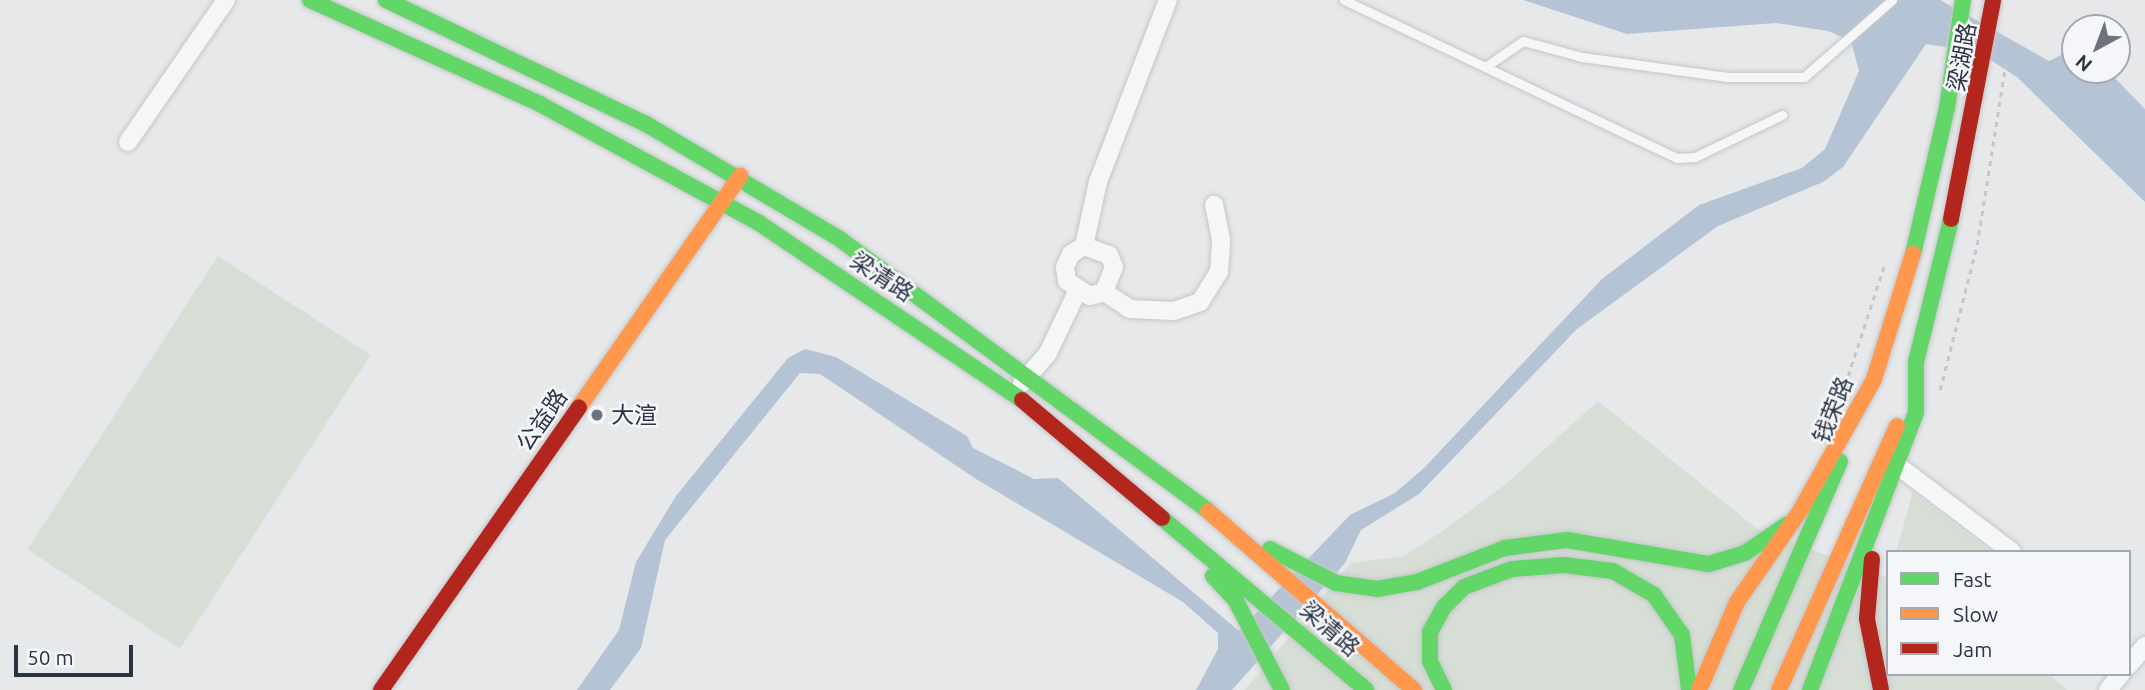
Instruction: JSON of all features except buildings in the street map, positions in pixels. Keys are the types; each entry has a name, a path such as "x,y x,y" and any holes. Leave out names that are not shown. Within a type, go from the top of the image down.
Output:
{"main road":[{"name":"梁清路","path":"310,0 340,6 540,104 722,201 1014,394 1142,497 1366,690"},
{"name":"梁清路","path":"386,0 634,117 740,176 1030,373 1188,494 1414,690"},
{"path":"1741,690 1863,404 1914,251 1947,108 1963,0"},
{"name":"梁湖路","path":"1916,362 1973,121 1993,0"},
{"name":"公益路","path":"381,690 740,176"},
{"path":"1810,690 1916,412 1916,362"},
{"path":"1779,690 1900,419 1916,362"},
{"path":"1699,690 1737,602 1800,511 1863,404"},
{"path":"1188,494 1291,564 1336,583 1377,589 1417,582 1505,548 1567,540 1668,561 1709,564 1775,537 1800,511"},
{"path":"1142,497 1236,601 1271,660 1282,690"},
{"path":"1881,690 1867,619 1885,497"},
{"path":"1444,690 1430,661 1430,632 1444,607 1464,587 1511,569 1564,565 1613,571 1654,595 1682,635 1689,690"}],"street":[{"path":"128,142 226,0"},
{"path":"1168,0 1098,182 1084,246 1071,254 1065,267 1067,281 1077,292 1104,292 1130,309 1174,311 1200,302 1219,271 1221,240 1214,205"},
{"path":"1084,246 1109,254 1114,267 1104,292"},
{"path":"1014,394 1048,353 1077,292"},
{"path":"1897,465 2009,550"},
{"path":"2108,690 2119,676"}],"lane":[{"path":"1344,0 1677,158 1695,157 1782,115"},
{"path":"1485,67 1522,41 1581,57 1728,77 1804,77 1892,0"}],"path":[{"path":"1996,134 2007,54"},
{"name":"钱荣路","path":"1847,377 1889,251"}],"shaded area":[{"path":"218,256 371,355 180,649 27,550"},
{"path":"1598,401 1760,531 1886,577 1886,676 2051,676 2067,690 1245,690 1351,563 1404,556 1505,485"},
{"path":"1913,492 1988,550 1897,550"}],"water":[{"path":"1523,0 1940,0 2049,61 2061,55 2061,84 2121,84 2145,109 2145,202 2017,77 1978,52 1926,44 1843,167 1823,182 1718,226 1577,329 1419,494 1361,530 1345,563 1232,690 1196,690 1218,649 1218,633 1183,602 976,479 820,374 800,373 665,540 641,648 610,690 577,690 619,630 636,562 676,496 788,358 805,349 836,357 967,436 973,448 1034,479 1058,478 1239,631 1350,515 1395,493 1424,468 1602,279 1699,205 1802,168 1825,149 1859,71 1851,41 1828,31 1776,23 1627,34"}],"traffic: fast":[{"path":"310,0 540,104 759,223 1022,400"},
{"path":"386,0 646,124 841,240 1208,511"},
{"path":"1913,254 1947,108 1963,0"},
{"path":"1810,690 1916,412 1916,362 1951,219"},
{"path":"1741,690 1840,461"},
{"path":"1162,518 1366,690"},
{"path":"1270,549 1336,583 1377,589 1417,582 1505,548 1567,540 1709,564 1745,553 1786,525"},
{"path":"1444,690 1430,661 1430,632 1444,607 1464,587 1512,569 1564,565 1613,571 1654,595 1682,635 1689,690"},
{"path":"1213,576 1236,601 1282,690"}],"traffic: slow":[{"path":"579,407 740,176"},
{"path":"1699,690 1737,602 1800,511 1874,379 1913,254"},
{"path":"1779,690 1897,426"},
{"path":"1208,511 1414,690"}],"traffic: jam":[{"path":"1951,219 1993,0"},
{"path":"1022,400 1162,518"},
{"path":"381,690 579,407"},
{"path":"1872,559 1867,619 1881,690"}],"place":[{"name":"大渲","path":"597,415"}]}
